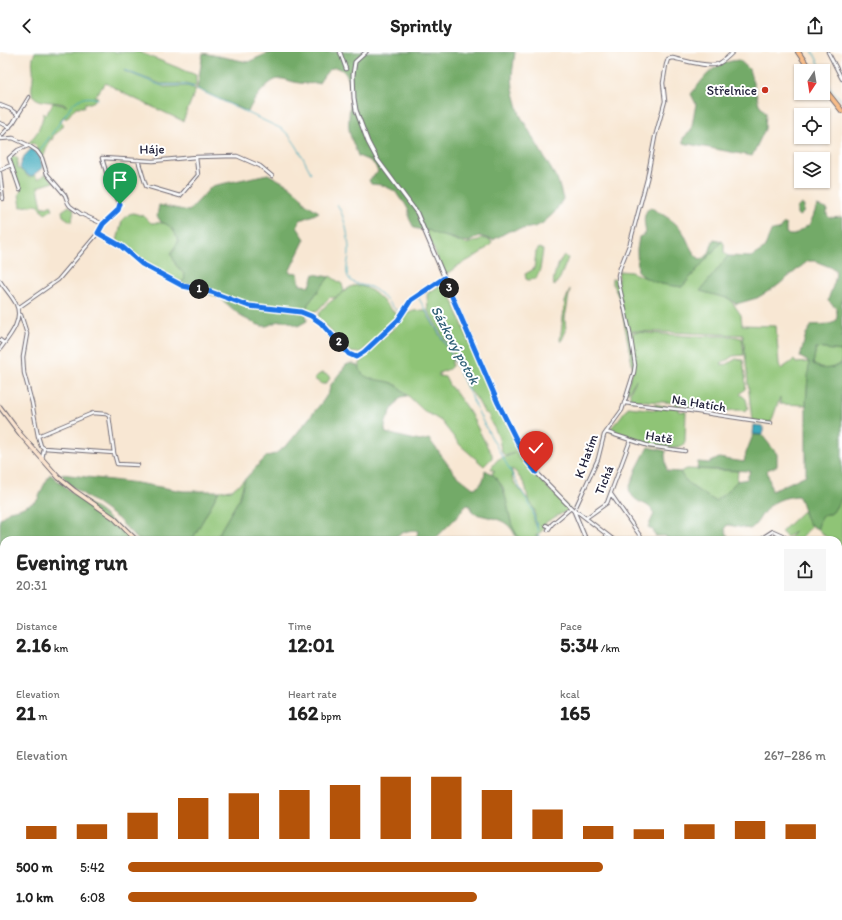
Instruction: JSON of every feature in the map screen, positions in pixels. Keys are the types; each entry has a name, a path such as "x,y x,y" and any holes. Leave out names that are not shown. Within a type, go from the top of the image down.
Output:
{"main road":[{"path":"798,52 806,64"},
{"path":"830,96 842,111"},
{"path":"0,407 21,435 67,485 114,518 132,536"}],"street":[{"path":"340,52 346,69"},
{"path":"366,52 355,62 353,70 356,110 368,142 377,159 417,213 498,403 527,461 573,510 584,536"},
{"path":"606,432 619,415 633,377 635,365 619,284 619,271 630,243 647,179 665,101 663,83 668,59 672,58 713,65 723,61 733,52"},
{"path":"828,52 842,79"},
{"path":"0,138 10,127 30,98"},
{"path":"0,105 10,108 18,115"},
{"path":"0,123 10,127"},
{"path":"0,138 13,138 28,145 40,155 47,174 62,190 70,206 82,214 103,224"},
{"path":"20,190 9,160 18,150 28,145"},
{"name":"Háje","path":"18,308 58,280 98,233 103,224 120,207 109,182 102,158 153,161 196,157 237,156 255,163 272,176"},
{"path":"138,160 146,186 180,196 198,175 196,157"},
{"path":"3,198 0,171 11,166"},
{"path":"98,233 121,246 142,264 183,286 211,292 249,306 301,312 311,316 321,323 349,354 356,357 364,352 395,324 415,296 444,278"},
{"path":"0,281 18,308 19,314 16,326 0,349"},
{"path":"19,314 21,315 27,336 23,357 24,373 41,446 44,448 114,453"},
{"path":"0,340 4,343"},
{"name":"Na Hatích","path":"624,403 686,410 771,424"},
{"path":"38,436 93,413 106,414 108,416 117,464 138,465"},
{"name":"K Hatím","path":"573,510 598,459 600,444 606,432 630,441"},
{"name":"Hatě","path":"630,441 649,446 685,451"},
{"name":"Tichá","path":"586,518 607,503 630,441"},
{"path":"42,458 44,448"},
{"path":"610,493 641,536"},
{"path":"607,503 614,498"},
{"path":"548,530 564,513 573,510 586,518 607,535"},
{"path":"546,525 550,527"},
{"path":"765,536 773,531 783,536"}],"green space":[{"path":"35,52 139,52 196,75 196,87 186,84 161,84 124,71 165,87 187,86 196,89 183,121 129,96 106,83 94,96 98,97 95,100 91,103 85,103 84,107 76,107 66,119 64,116 60,121 63,123 62,126 59,131 54,134 52,140 50,139 43,158 36,149 37,147 33,143 29,143 42,122 44,113 46,115 53,103 67,106 58,103 42,101 34,96 32,92 32,62"},
{"path":"275,52 515,52 512,75 513,89 520,115 558,181 563,199 554,213 543,223 535,227 509,231 493,240 479,236 469,242 460,241 438,235 428,230 426,231 414,228 409,218 409,211 404,202 395,191 382,185 371,184 369,180 378,172 375,165 358,156 351,139 349,129 349,82 347,75 342,70 338,68 331,69 319,83 309,84 282,79 274,80 260,92 248,112 197,89 203,53 248,62 266,54"},
{"path":"739,60 749,69 759,104 766,113 765,129 752,156 683,143 683,138 691,131 696,104 691,94 706,76 716,67 730,61"},
{"path":"14,156 18,159 17,168 25,172 28,177 34,175 38,179 46,174 54,182 38,187 42,207 48,207 51,205 53,209 45,214 39,206 36,205 21,207 19,194 21,191 10,160"},
{"path":"268,174 288,185 301,196 305,203 319,212 300,220 297,227 305,239 289,272 298,273 300,285 310,286 314,274 329,277 308,304 306,311 307,321 298,326 287,321 279,321 267,326 256,324 242,317 220,298 204,292 191,290 180,283 185,279 184,274 176,265 171,254 178,242 177,238 172,229 168,225 161,222 157,216 159,205 189,211 212,186"},
{"path":"801,204 804,206 803,213 799,216 797,214 797,208"},
{"path":"69,206 74,209 72,221 63,216 62,211"},
{"path":"817,206 827,209 827,215 830,218 842,217 842,351 816,348 813,364 820,368 833,367 841,364 842,354 842,497 833,512 824,515 821,518 818,529 809,523 798,496 788,497 775,502 767,508 754,526 750,529 728,525 726,526 725,529 728,536 655,536 653,530 648,527 654,514 648,506 638,501 632,495 629,489 637,468 648,447 666,451 667,471 680,472 687,482 715,501 728,491 737,481 747,479 750,471 697,469 698,462 709,463 719,458 744,462 753,435 762,435 777,454 777,466 767,470 772,491 806,475 806,405 809,362 800,357 806,334 812,325 830,324 836,319 836,308 828,301 835,281 835,269 815,261 808,261 777,286 757,298 736,304 730,299 700,291 728,256 751,257 764,249 771,231 779,230 784,223 786,225 786,233 789,235 794,235 810,224"},
{"path":"650,207 668,218 680,228 692,250 700,259 704,258 708,254 714,239 722,241 682,287 664,285 648,279 638,272 637,250 639,237 646,232 644,219"},
{"path":"133,213 144,216 151,223 162,223 169,225 172,228 178,242 172,251 175,264 184,275 184,281 178,282 144,264 117,241 122,221 129,214"},
{"path":"428,230 466,244 477,241 481,238 490,240 492,243 481,253 459,265 445,275 426,232"},
{"path":"722,241 724,244 724,253 728,256 701,291 730,299 741,315 742,325 776,326 779,364 781,369 794,360 796,363 809,362 806,405 780,404 780,397 771,423 752,421 743,335 632,331 633,334 635,332 690,336 732,336 742,338 744,355 733,356 721,364 727,364 736,359 743,360 746,384 745,389 740,394 746,399 748,408 745,411 712,411 696,409 680,403 679,411 686,412 685,441 683,445 679,447 639,442 634,438 611,431 611,428 628,407 657,410 654,404 670,407 679,403 630,400 630,392 636,380 628,392 625,392 633,370 620,300 612,283 612,279 615,278 618,281 619,271 631,272 661,284 682,287"},
{"path":"539,248 543,250 540,270 536,279 528,280 526,279 525,274 534,269 536,252"},
{"path":"564,255 568,258 560,278 554,286 553,283 556,270"},
{"path":"330,276 342,284 344,291 340,295 333,298 330,297 318,310 309,313 306,311 308,304"},
{"path":"441,285 445,286 518,449 519,448 522,453 520,455 523,456 527,464 538,478 570,509 546,522 542,531 535,536 518,536 512,527 503,487 492,473 495,471 491,469 499,459 514,453 505,456 503,454 489,415 484,412 477,399 467,387 460,366 428,311 427,295 429,292","holes":["511,469 515,471 525,485 528,498 532,505 512,478 513,475","533,508 535,511 535,519 538,529 534,521"]},
{"path":"353,286 366,288 378,296 397,315 386,330 375,341 359,353 350,352 318,317 324,307"},
{"path":"570,289 565,318 566,331 561,342 565,302"},
{"path":"425,310 452,356 452,366 449,369 439,373 439,376 445,377 449,385 470,413 492,454 492,458 484,466 460,445 441,421 423,410 397,385 368,378 364,376 361,370 360,363 365,357 366,353 395,327 406,312"},
{"path":"816,348 842,351 841,364 834,367 820,368 813,364"},
{"path":"352,363 359,367 361,372 369,378 396,385 407,396 401,397 392,409 385,425 386,433 420,441 429,439 455,474 473,488 476,488 482,482 485,470 492,474 502,487 513,527 518,536 516,536 510,527 500,520 473,513 468,505 465,506 456,518 438,536 417,536 418,531 411,530 396,536 217,536 239,499 245,479 267,456 275,454 288,444 323,401 329,392 330,386 346,365"},
{"path":"322,373 328,375 330,378 326,384 322,384 314,379"},
{"path":"687,469 738,471 737,481 728,491 715,501 695,489 687,482 680,472"},
{"path":"50,474 73,493 101,512 128,536 0,536 0,519 9,511 19,509 35,502 38,499"},
{"path":"61,474 137,483 183,491 219,491 194,536 134,536 117,518 70,485"},
{"path":"245,479 239,499 217,536 194,536 219,491 232,490"},
{"path":"842,497 842,536 825,536 818,529 821,518 824,515 833,512"},
{"path":"803,511 811,527 803,536 791,536 796,531 788,536 786,536 781,532"}],"water":[{"path":"31,149 40,157 42,168 31,177 22,171 20,167 24,156"},
{"path":"754,425 763,426 763,435 753,434"}],"waterway":[{"path":"813,52 819,64"},
{"name":"Sázkový potok","path":"124,70 160,85 185,85 194,87"},
{"path":"830,87 842,101"},
{"name":"Sázkový potok","path":"197,89 282,129 295,144 311,173"},
{"name":"Sázkový potok","path":"69,109 75,102 82,98 90,97 98,99"},
{"name":"Sázkový potok","path":"39,151 69,110"},
{"name":"Sázkový potok","path":"337,204 342,215 347,234 349,252 347,271 350,280 374,289 400,312 416,294"},
{"name":"Sázkový potok","path":"418,297 449,350 484,424 533,511 538,531"}],"place":[{"name":"Střelnice","path":"765,90"}],"route":[{"path":"120,204 119,209 103,224 98,233 116,242 135,259 148,268 163,274 183,286 211,292 249,306 301,312 316,318 349,354 356,357 364,352 395,324 415,296 444,278 498,403 527,461 536,472"}]}
